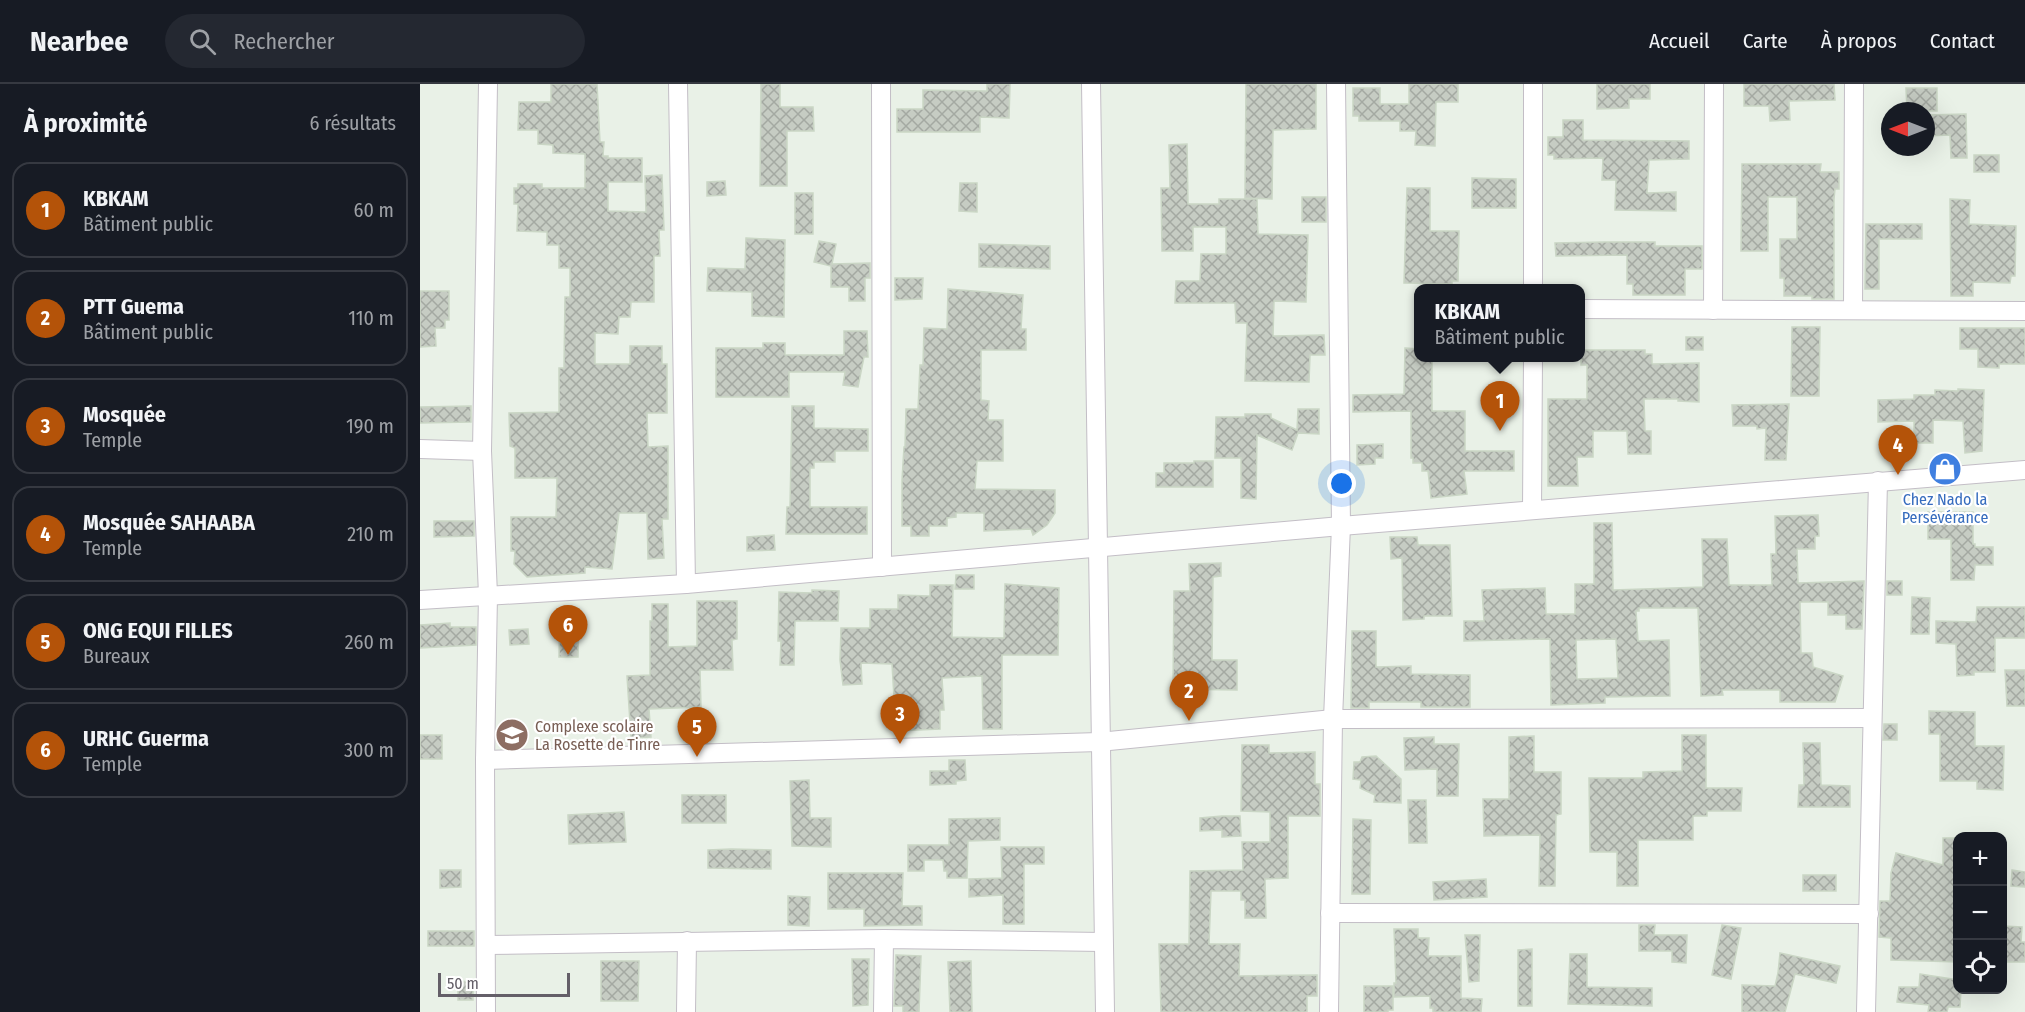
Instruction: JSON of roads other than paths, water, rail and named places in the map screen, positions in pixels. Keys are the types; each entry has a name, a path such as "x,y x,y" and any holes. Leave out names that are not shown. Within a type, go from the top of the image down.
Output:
{"street":[{"path":"486,1012 485,760 488,595 482,451 488,84"},
{"path":"678,84 686,584"},
{"path":"881,84 882,567"},
{"path":"1091,84 1105,1012"},
{"path":"1329,1012 1333,719 1341,526 1336,84"},
{"path":"1533,84 1533,284"},
{"path":"1713,310 1714,84"},
{"path":"1853,309 1854,84"},
{"path":"1585,309 2025,311"},
{"path":"1532,510 1533,362"},
{"path":"420,448 482,451"},
{"path":"420,600 686,584 1341,526 2025,470"},
{"path":"1866,1012 1878,481"},
{"path":"485,760 1100,742 1333,719 1872,718"},
{"path":"1330,913 1869,914"},
{"path":"486,945 884,939 1103,942"},
{"path":"883,1012 884,939"},
{"path":"686,1012 687,941"}],"place":[{"name":"KBKAM","path":"1500,431"},
{"name":"Chez Nado la Persévérance","path":"1945,469"},
{"name":"Mosquée SAHAABA","path":"1898,475"},
{"name":"URHC Guerma","path":"568,655"},
{"name":"PTT Guema","path":"1189,721"},
{"name":"Complexe scolaire La Rosette de Tinre","path":"512,735"},
{"name":"Mosquée","path":"900,744"},
{"name":"ONG EQUI FILLES","path":"697,757"}]}
